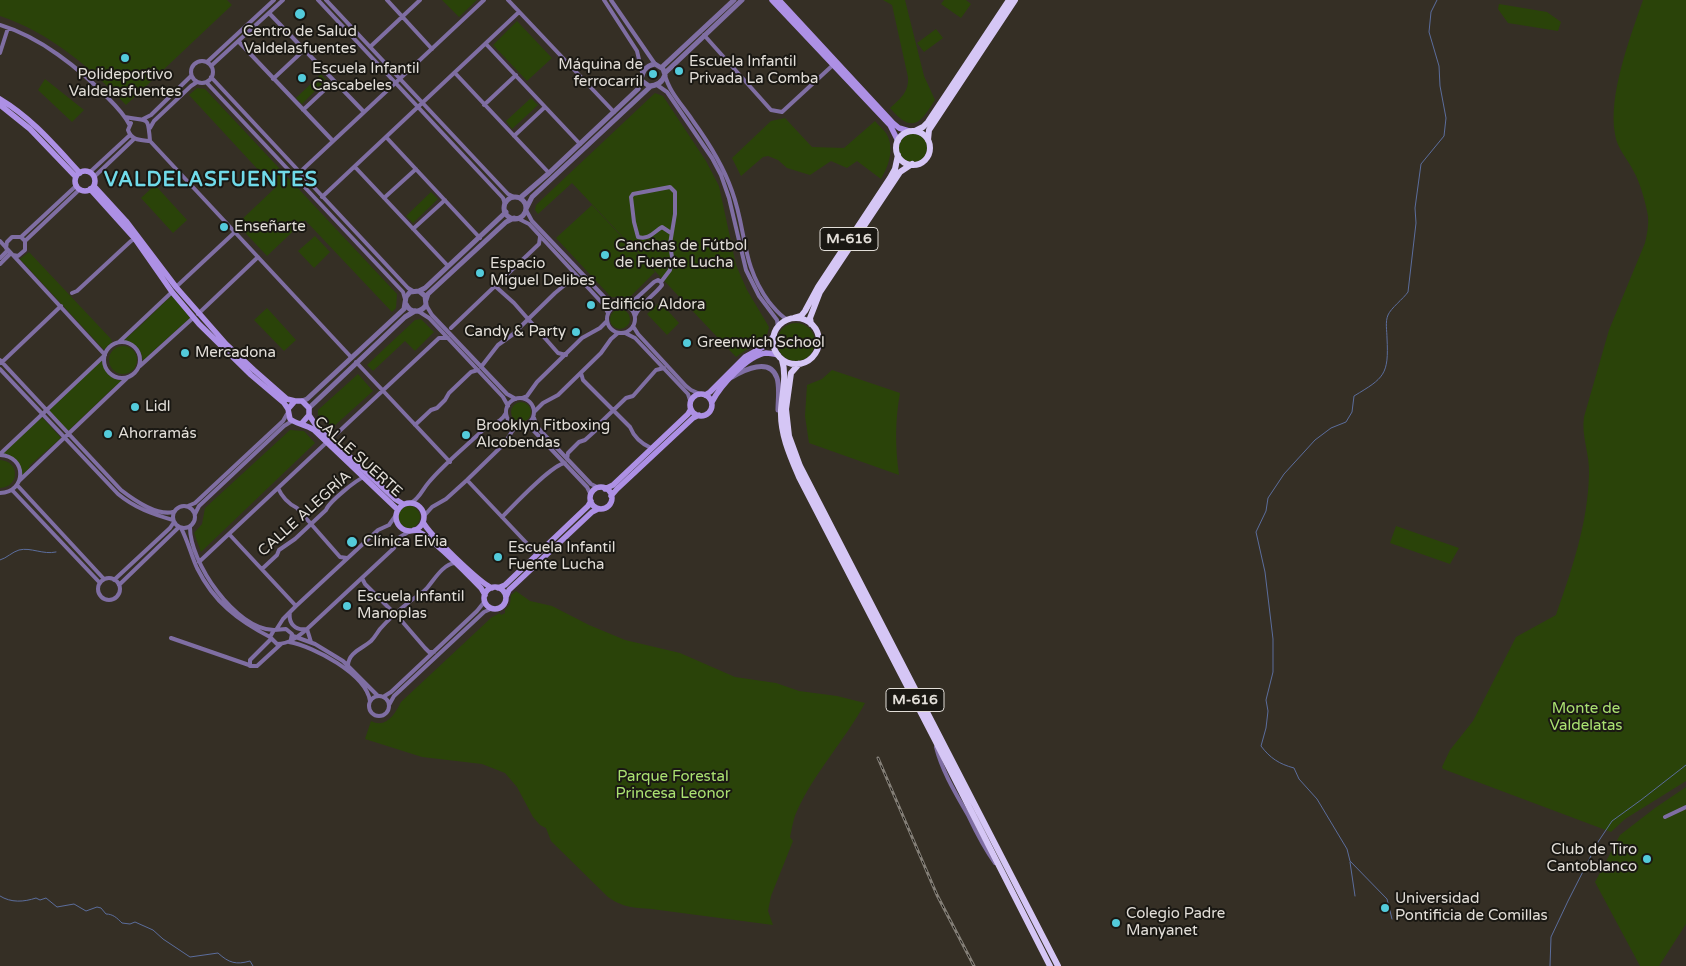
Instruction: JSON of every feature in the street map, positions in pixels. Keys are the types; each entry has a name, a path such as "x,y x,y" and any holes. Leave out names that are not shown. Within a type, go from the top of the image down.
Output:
{"highway":[{"path":"898,141 900,137 923,127 928,122 1009,0"},
{"name":"M-616","path":"1015,0 929,130 930,150 928,154 922,162 912,164 900,172 820,292 810,318 811,324 819,337 817,352 812,358 799,364 791,373 786,409 789,436 800,466 1058,966"},
{"path":"912,131 924,135 928,140"},
{"name":"M-616","path":"898,141 896,146 898,155 890,178 818,287 805,311 801,316 791,319 778,328 774,336 775,349 785,370 781,411 783,432 799,477 1050,966"},
{"path":"898,155 902,160 912,164"},
{"path":"791,319 803,319 811,324"},
{"path":"780,357 793,364 799,364"}],"main road":[{"path":"772,0 890,125 898,141"},
{"path":"779,0 893,123 899,128 912,131"},
{"path":"0,99 39,128 78,175 79,187 92,188 138,235 174,290"},
{"path":"0,105 30,128 78,175"},
{"path":"78,175 86,171 92,175 92,188 174,290 222,348 284,403 292,421 302,423 309,415 309,408 302,401 288,399 196,316"},
{"path":"485,598 486,592 504,585 588,506 594,491 613,484 688,414 694,397 710,392 745,357 763,347 774,336"},
{"path":"506,596 503,591 483,582 428,530 423,519 422,510 417,505 411,503 404,504 397,513 397,521 400,526 422,532 481,588 487,605 493,608 502,606 511,588 592,512 598,508 607,507 611,502 611,496 617,489 693,418 705,415 710,411 716,392 751,359 769,353 780,357"},
{"path":"702,394 712,402"},
{"path":"288,411 294,401"},
{"path":"691,406 699,415"},
{"name":"CALLE SUERTE","path":"309,415 329,441 397,513"},
{"name":"CALLE SUERTE","path":"302,423 329,441 395,500 404,504"},
{"path":"602,488 611,496"},
{"path":"591,498 593,506 598,508"},
{"path":"412,530 423,519"}],"street":[{"path":"207,62 274,0"},
{"path":"211,66 283,0"},
{"path":"318,0 503,198 506,212 509,216 529,224 604,305 608,313"},
{"path":"326,0 508,194 517,197 526,204 526,210 532,221 608,302 616,306"},
{"path":"387,0 432,49"},
{"path":"370,47 420,0"},
{"path":"296,176 484,0"},
{"path":"508,0 614,112"},
{"path":"505,204 509,199 517,197 549,173 638,89 642,81 642,72 636,51 604,0"},
{"path":"610,0 655,64 662,67 670,88 697,126 725,172 734,197 747,257 754,278 775,310 782,317 791,319"},
{"path":"662,67 734,0"},
{"path":"302,401 307,399 408,314 416,311 426,302 428,294 506,222 524,215 532,197 654,86 663,81 665,74 742,0"},
{"path":"318,201 519,12"},
{"path":"269,13 364,112"},
{"path":"0,26 8,28 56,53 90,80 126,117 129,124 128,130 134,139 150,141"},
{"path":"0,53 8,28"},
{"path":"704,36 772,110 782,112 833,65"},
{"path":"238,42 333,141"},
{"path":"486,44 580,144"},
{"path":"273,79 304,50"},
{"path":"197,82 191,76 191,68 194,64 201,61 207,62 211,66 213,74 211,78 206,82 197,82 191,86 154,121 150,128 150,141 450,462"},
{"path":"642,72 646,67 655,64"},
{"path":"455,73 549,173"},
{"path":"484,105 516,75"},
{"path":"126,117 143,119 151,115 191,76"},
{"path":"211,78 408,288 413,291 425,288 506,212"},
{"path":"303,110 334,81"},
{"path":"642,81 645,84 667,92 722,175 746,270 759,296 777,320 778,328"},
{"path":"206,82 403,292 408,308 429,318 441,328 507,394 516,399"},
{"path":"514,136 545,106"},
{"path":"129,124 135,119"},
{"path":"143,119 148,122 150,128"},
{"path":"142,140 149,134"},
{"path":"92,175 130,135"},
{"path":"386,137 480,238"},
{"path":"92,175 134,139"},
{"path":"355,167 448,266"},
{"path":"384,198 416,169"},
{"path":"0,264 9,252 7,242 12,236 22,237 79,187"},
{"path":"25,241 79,187"},
{"path":"625,333 633,326 637,311 658,290 662,285 661,282 670,270 671,233 676,202 674,190 671,188 633,194 631,198 638,237 644,239 655,234 662,227 671,233"},
{"path":"413,229 445,200"},
{"path":"20,480 19,467 16,462 0,454 105,355 111,346 119,342 235,232"},
{"path":"449,336 451,328 539,244 540,236"},
{"path":"9,252 18,256 23,253 25,241 22,237"},
{"path":"74,295 133,239"},
{"path":"0,241 105,355"},
{"path":"539,244 547,244"},
{"path":"0,258 9,252"},
{"path":"140,366 258,257"},
{"path":"415,425 431,410 437,408 449,393 471,372 480,368 498,346 529,320 555,293 572,280 578,278"},
{"path":"661,282 658,280 654,282 630,304 610,308 607,321 611,329 635,338 688,394 691,406"},
{"path":"495,286 558,352 566,355"},
{"path":"309,408 404,309 408,294 413,291"},
{"path":"419,291 425,296 430,312 441,328 439,338"},
{"path":"625,305 633,311 635,316"},
{"path":"61,306 0,362 112,482 132,498 160,511 174,512"},
{"path":"411,503 416,500 428,483 484,430 501,420 508,406 516,399 527,396 537,382 582,338 600,328 607,321"},
{"path":"633,326 638,334 686,386 702,394"},
{"path":"441,328 451,328"},
{"path":"535,411 543,403 558,395 601,353 618,333"},
{"path":"199,562 439,338 449,336"},
{"path":"0,493 12,490 20,480 127,378 136,374 141,361 138,351 130,344 119,342"},
{"path":"105,355 104,361 108,371 116,378 127,378"},
{"path":"731,378 754,367 766,368 775,374 778,380 779,420 783,432"},
{"path":"480,368 508,406"},
{"path":"566,461 568,453 579,442 585,440 595,431 598,425 626,398 633,396 644,386 646,380 656,370 664,368"},
{"path":"0,369 109,485 128,502 146,512 173,521 180,527 197,568 210,589 246,625 271,638 277,644 281,644"},
{"path":"581,373 582,380 614,411 644,445 651,448"},
{"path":"522,398 528,400 533,405 537,427 587,487 591,498"},
{"path":"114,580 170,528 174,512 181,506 195,503 281,422 288,411"},
{"path":"506,413 510,422 519,427"},
{"path":"423,519 426,511 442,502 504,444 513,430 525,426 534,418"},
{"path":"292,421 199,506 194,521 190,526 190,534 199,562 213,586 232,608 261,628 267,630 286,629 292,638 340,664 367,693 370,701 370,712 379,717 388,712 389,705 399,692 484,612 493,608"},
{"path":"525,426 534,430 591,484 602,488"},
{"path":"502,517 558,464 566,461"},
{"name":"CALLE ALEGRÍA","path":"262,569 277,555 279,550 295,539 326,510 336,497 343,494 357,480 364,477"},
{"path":"467,480 537,554"},
{"path":"17,485 104,579 114,580 119,585 120,589 117,596 108,600 99,593 100,583 104,579"},
{"path":"278,488 281,494 311,523 340,557 347,558"},
{"path":"12,490 100,583"},
{"path":"188,506 195,514"},
{"path":"249,665 250,660 271,638 283,619 378,530 389,525 397,513"},
{"path":"119,585 180,527 190,526"},
{"path":"171,638 252,667 257,666 281,644 307,629 394,548 400,537 412,530"},
{"path":"229,534 296,606"},
{"path":"348,665 350,657 362,645 368,643 428,587 431,581 448,565 455,564"},
{"path":"362,578 365,584 425,648 429,652 434,652"},
{"path":"370,701 391,692 477,611 485,598"},
{"path":"290,612 290,621 293,626 301,630 307,629"},
{"path":"307,629 311,642"},
{"path":"292,638 311,642 334,655 387,700 389,705"},
{"path":"1665,817 1686,807"}],"green space":[{"name":"Polideportivo Valdelasfuentes","path":"0,0 227,0 232,5 126,105 84,65 52,41 35,31 0,16"},
{"path":"442,0 477,0 459,17"},
{"path":"883,0 905,0 924,76 935,100 925,115 915,123 904,121 890,108 906,91 908,77 892,5"},
{"path":"944,0 966,0 971,4 961,18 941,4"},
{"name":"Monte de Valdelatas","path":"1643,0 1686,0 1686,781 1625,819 1611,832 1443,769 1442,767 1450,750 1473,721 1516,637 1556,615 1578,546 1586,510 1589,474 1583,424 1584,417 1609,330 1645,243 1648,230 1648,216 1642,193 1632,167 1616,139 1614,119 1617,84"},
{"path":"1499,4 1547,12 1561,22 1558,31 1508,23 1498,9"},
{"path":"517,21 552,58 527,81 493,45"},
{"path":"936,29 943,38 924,52 917,43"},
{"path":"321,74 326,80 302,104 296,98"},
{"path":"45,79 84,110 72,122 38,90"},
{"path":"197,88 205,89 397,294 396,308 392,312 305,220 267,256 237,224 275,188 189,95"},
{"path":"655,93 663,96 706,161 719,186 736,265 747,290 769,327 766,339 756,343 736,357 572,183 538,214 535,210 536,205"},
{"path":"531,98 538,105 512,129 506,121"},
{"path":"785,118 812,147 844,148 875,121 886,133 890,144 890,156 881,179 857,161 847,168 831,161 810,175 787,168 778,160 768,156 763,157 741,176 732,158 771,121"},
{"path":"913,134 923,138 927,148 923,158 913,162 903,158 899,148 903,138"},
{"path":"155,185 187,220 173,233 141,198"},
{"path":"431,192 438,199 413,223 406,216"},
{"name":"Canchas de Fútbol de Fuente Lucha","path":"592,205 655,272 629,298 611,297 556,238"},
{"path":"315,236 330,252 314,268 298,251"},
{"path":"29,252 111,339 112,342 104,350 20,259"},
{"path":"172,295 190,318 143,362 137,347 123,341"},
{"path":"660,302 679,323 667,335 647,314"},
{"path":"267,308 296,340 284,351 254,320"},
{"path":"616,309 624,309 630,315 630,323 624,329 616,329 610,323 610,315"},
{"path":"421,319 434,332 415,351 405,341 373,371 367,365 415,320"},
{"path":"796,323 810,328 815,342 810,356 796,361 782,356 777,342 782,328"},
{"path":"123,346 133,350 137,360 133,370 123,374 113,370 109,360 113,350"},
{"path":"102,359 108,374 115,379 123,381 115,389 113,388 68,431 48,410"},
{"path":"832,370 900,393 896,434 899,475 809,443 805,416 807,385 822,379"},
{"path":"358,374 373,391 332,428 318,415 318,410"},
{"path":"521,402 528,405 531,412 528,419 521,422 514,419 511,412 514,405"},
{"path":"42,417 61,438 29,466 30,468 22,475 12,457 2,454"},
{"path":"290,430 304,431 315,443 201,552 194,533 202,524 205,508"},
{"path":"0,460 7,461 14,469 15,474 14,479 7,487 0,488"},
{"path":"409,506 419,513 420,517 413,527 409,528 399,521 398,517 405,507"},
{"path":"1396,526 1459,548 1450,564 1390,543"},
{"name":"Parque Forestal Princesa Leonor","path":"516,591 530,601 552,606 589,625 625,640 680,653 735,677 776,683 799,691 837,696 865,703 812,783 796,814 790,837 793,841 771,896 768,911 773,925 621,904 608,897 551,841 546,828 540,825 533,817 517,787 505,773 482,764 422,757 365,739 371,721 376,723 386,722 401,702 492,617 505,613 510,604 511,595"},
{"name":"Club de Tiro Cantoblanco","path":"1686,787 1686,924 1659,966 1640,966 1595,882 1620,835"}],"waterway":[{"path":"1392,919 1387,899 1350,861 1347,849 1317,799 1299,779 1294,768 1275,760 1261,746 1268,711 1266,700 1273,672 1273,639 1265,572 1256,532 1266,511 1268,498 1284,474 1315,440 1331,428 1346,422 1352,412 1354,396 1372,385 1385,368 1387,360 1387,318 1392,309 1408,292 1416,223 1415,208 1421,164 1444,136 1446,118 1440,86 1439,66 1429,32 1431,12 1437,0"},
{"path":"0,560 16,551 24,549 46,553 56,552"},
{"path":"1550,966 1551,937 1598,842 1612,821 1686,765"},
{"path":"1350,862 1355,896"},
{"path":"0,896 18,901 46,898 57,907 74,904 86,911 97,907 101,908 106,914 117,918 122,923 130,924 135,922 153,930 190,957 218,953 233,962 250,961 253,966"}],"railway":[{"path":"878,758 937,895 974,966"}],"place":[{"name":"Centro de Salud Valdelasfuentes","path":"300,14"},
{"name":"Polideportivo Valdelasfuentes","path":"125,58"},
{"name":"Escuela Infantil Privada La Comba","path":"679,71"},
{"name":"Máquina de ferrocarril","path":"653,74"},
{"name":"Escuela Infantil Cascabeles","path":"302,78"},
{"name":"Enseñarte","path":"224,227"},
{"name":"Canchas de Fútbol de Fuente Lucha","path":"605,255"},
{"name":"Espacio Miguel Delibes","path":"480,273"},
{"name":"Edificio Aldora","path":"591,305"},
{"name":"Candy & Party","path":"576,332"},
{"name":"Greenwich School","path":"687,343"},
{"name":"Mercadona","path":"185,353"},
{"name":"Lidl","path":"135,407"},
{"name":"Ahorramás","path":"108,434"},
{"name":"Brooklyn Fitboxing Alcobendas","path":"466,435"},
{"name":"Clínica Elvia","path":"352,542"},
{"name":"Escuela Infantil Fuente Lucha","path":"498,557"},
{"name":"Escuela Infantil Manoplas","path":"347,606"},
{"name":"Club de Tiro Cantoblanco","path":"1647,859"},
{"name":"Universidad Pontificia de Comillas","path":"1385,908"},
{"name":"Colegio Padre Manyanet","path":"1116,923"}],"district":[{"name":"VALDELASFUENTES","path":"211,181"}]}
